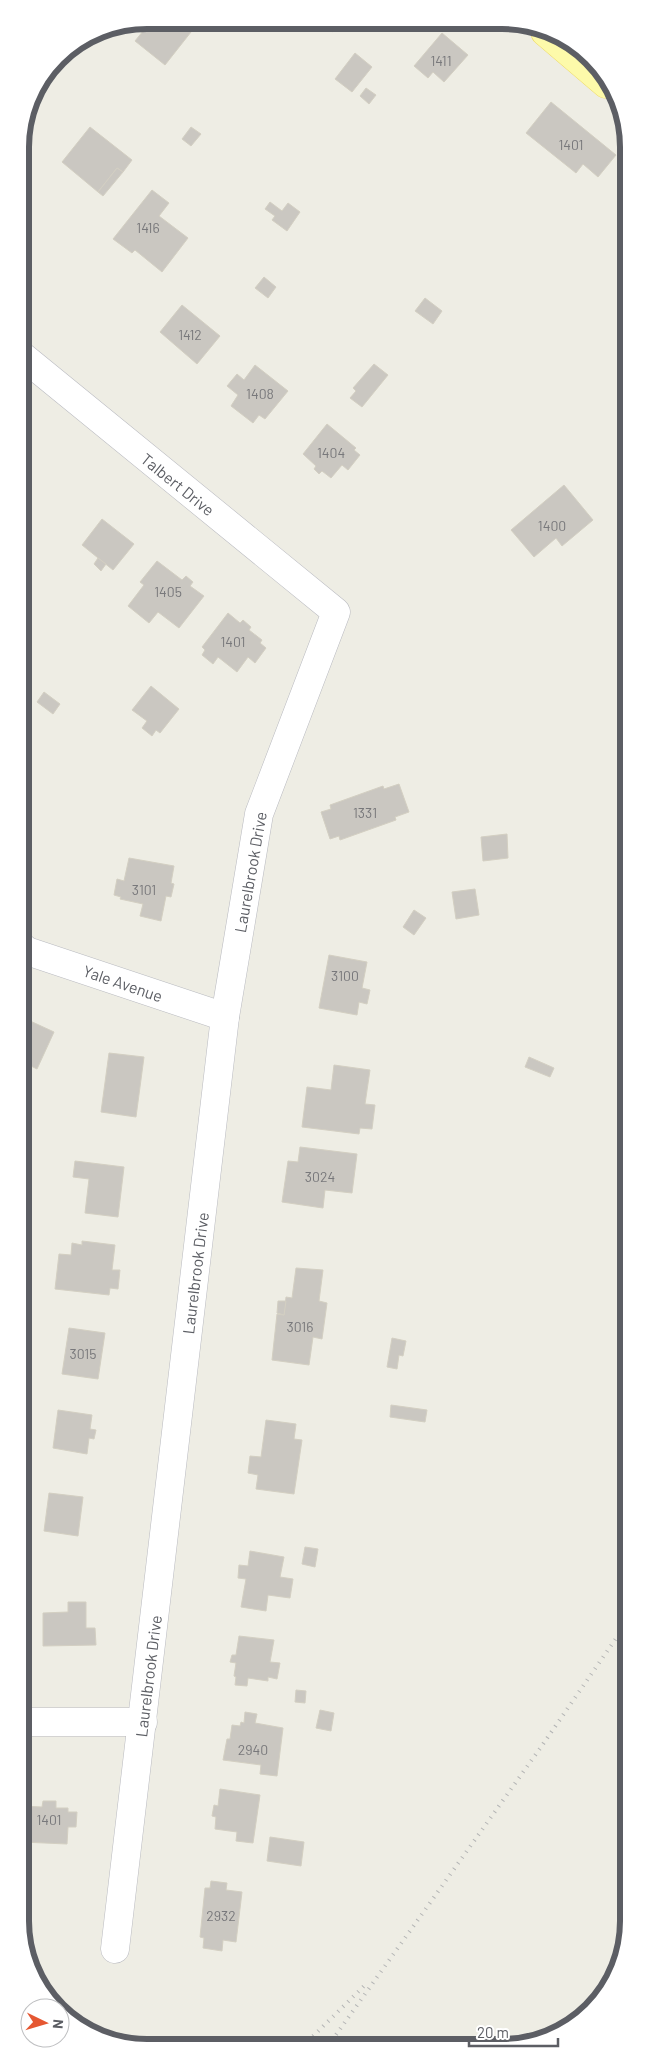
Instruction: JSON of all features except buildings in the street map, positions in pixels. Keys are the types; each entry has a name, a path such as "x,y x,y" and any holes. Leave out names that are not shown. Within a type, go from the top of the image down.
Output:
{"main road":[{"path":"559,44 597,76"}],"street":[{"name":"Talbert Drive","path":"29,362 336,612"},
{"name":"Laurelbrook Drive","path":"115,1949 225,1017 259,814 336,612"},
{"name":"Yale Avenue","path":"29,952 225,1017"},
{"path":"29,1722 143,1722"}],"railway":[{"path":"333,2039 620,1633"},
{"path":"310,2039 364,1986"}]}
